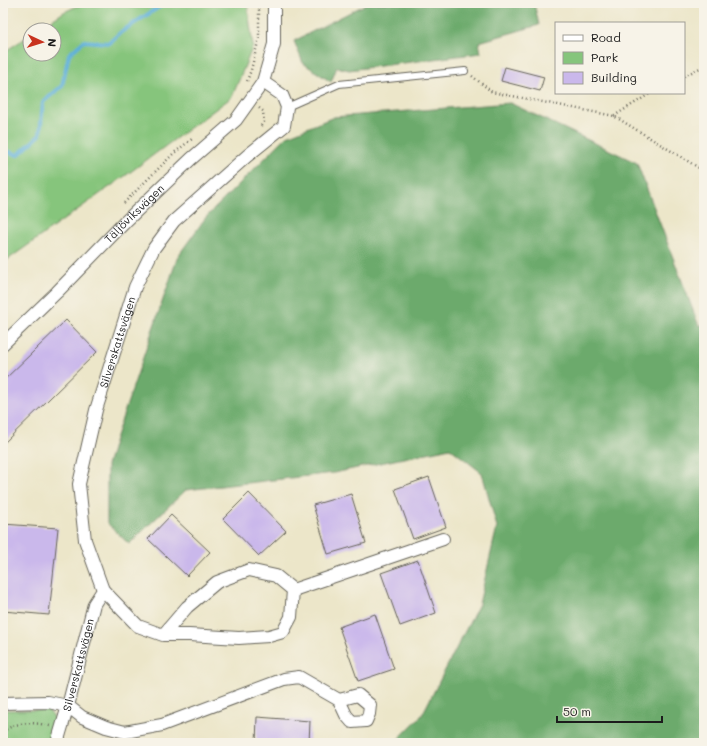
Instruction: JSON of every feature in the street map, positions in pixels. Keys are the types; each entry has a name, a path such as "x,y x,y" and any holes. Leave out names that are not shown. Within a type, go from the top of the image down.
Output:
{"street":[{"path":"274,3 274,44 263,82 282,95 287,107"},
{"name":"Täljöviksvägen","path":"3,344 57,292 130,216 191,159 236,120 263,82"},
{"name":"Silverskattsvägen","path":"57,743 94,604 103,590 85,540 79,484 96,410 135,287 154,248 174,221 247,156 284,126 287,107"},
{"path":"293,590 442,539"},
{"path":"163,635 187,607 217,582 249,570 276,576 293,590"},
{"path":"103,590 138,626 163,635 239,638 269,636 283,632 291,617 293,590"},
{"path":"3,703 48,702 68,706 82,717 106,727 125,732 162,725 284,679 299,677 323,689 339,700"}],"lane":[{"path":"287,107 339,84 465,71"}],"path":[{"path":"246,82 251,70 259,38 258,3"},
{"path":"685,76 704,66"},
{"path":"465,71 492,92 614,116 704,171"},
{"path":"614,116 648,94"},
{"path":"249,102 264,111 264,122 258,132"},
{"path":"122,206 174,153 196,136"},
{"path":"3,732 24,723 42,724 62,728"}],"green space":[{"path":"84,3 247,3 253,46 232,97 3,263 3,55 7,50 22,40 22,62 62,62 62,22 49,22 64,12"},
{"path":"368,3 534,3 539,25 479,42 481,53 349,70 337,67 331,82 303,63 294,41"},
{"path":"510,103 637,163 699,326 704,324 704,743 394,743 422,715 479,604 497,527 482,473 450,448 334,473 186,490 129,544 107,523 107,466 114,442 178,256 206,217 287,136 334,117"},
{"path":"3,710 48,710 57,721 51,743 3,743"}],"building":[{"path":"505,67 544,77 540,91 501,81"},
{"path":"66,320 97,352 3,444 3,381"},
{"path":"429,477 446,527 413,539 395,489"},
{"path":"249,493 286,531 259,556 223,519"},
{"path":"351,494 366,543 328,554 313,505"},
{"path":"171,515 210,552 187,576 148,539"},
{"path":"3,524 58,528 49,615 3,611"},
{"path":"418,560 436,613 400,626 381,573"},
{"path":"375,614 394,669 358,681 339,627"},
{"path":"257,717 310,721 309,743 256,743"}],"waterway":[{"path":"3,150 18,155 40,135 43,102 62,86 69,54 84,41 109,43 121,32 165,3"}]}
